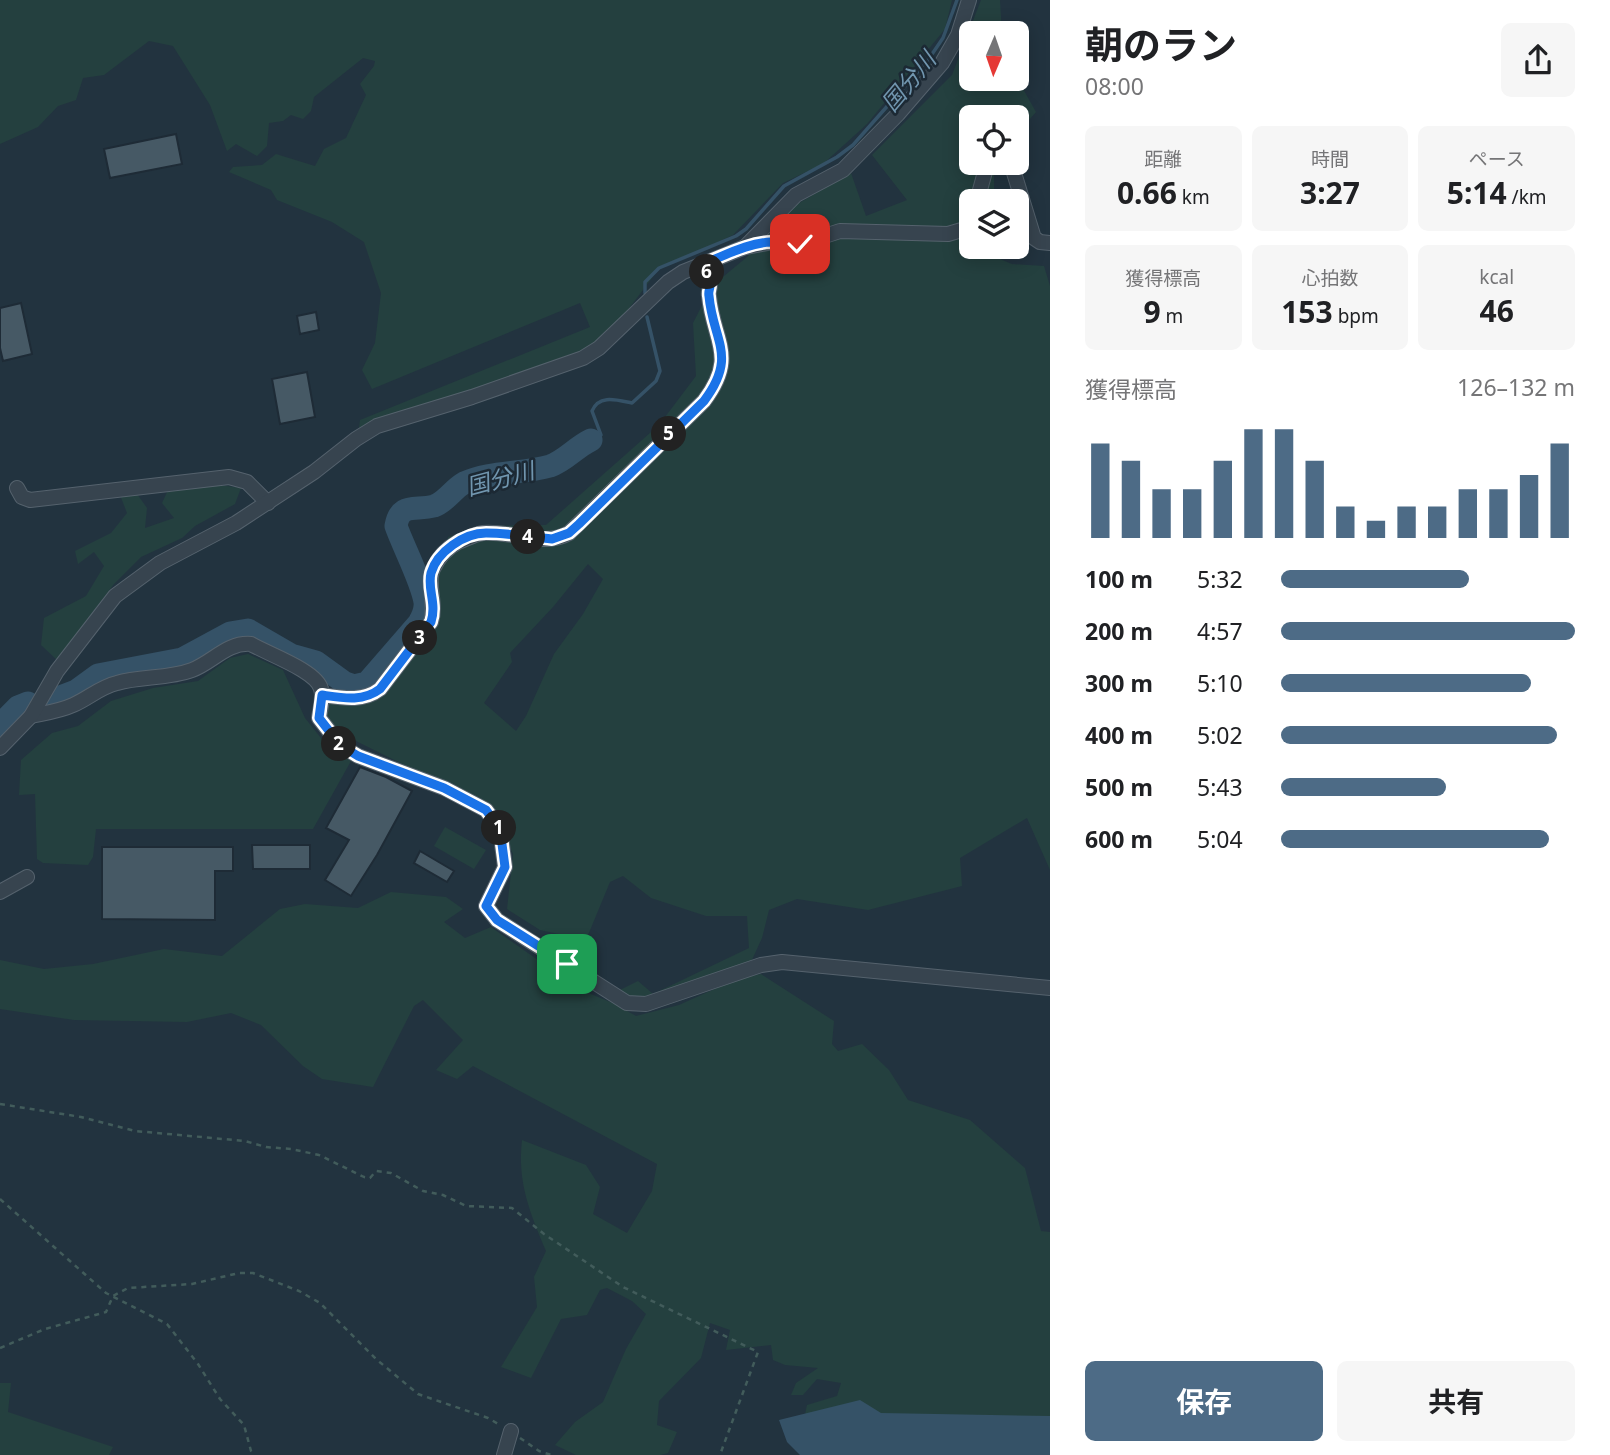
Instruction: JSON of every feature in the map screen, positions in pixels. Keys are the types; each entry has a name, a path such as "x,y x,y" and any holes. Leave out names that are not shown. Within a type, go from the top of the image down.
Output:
{"street":[{"path":"746,247 796,195 843,170 898,114 942,63 958,35 969,0"},
{"path":"1015,175 1034,238 1050,243"},
{"path":"0,748 31,716 57,671 115,596 160,563 268,503 377,426 472,397 583,358 599,348 668,282 683,272 746,247 773,242 800,244 840,231 948,234 959,231"},
{"path":"322,695 358,698 371,696 380,689 431,622 435,610 430,583 431,572 439,558 451,546 483,533 552,539 569,533 704,401 719,376 722,357 705,263"},
{"path":"17,488 22,497 30,500 229,477 247,482 268,503"},
{"path":"31,716 72,706 100,689 118,682 181,674 196,669 227,649 251,643 307,673 320,685 322,695 319,718 340,745 358,756 444,788 486,810 500,829 505,867 486,906 497,920 627,1003 646,1004 761,965 782,962 1050,988"},
{"path":"0,892 27,877"},
{"path":"504,1455 512,1432"}],"path":[{"path":"0,1104 81,1117 135,1131 245,1141 266,1147 291,1149 319,1155 364,1177 370,1178 376,1171 384,1171 423,1191 443,1195 466,1206 512,1208 544,1234 623,1287 758,1352 721,1452 723,1455"},
{"path":"0,1199 106,1293 167,1324 198,1364 220,1399 244,1425 254,1455"},
{"path":"0,1348 45,1329 106,1312 113,1296 128,1288 192,1283 239,1273 253,1273 299,1290 320,1303 376,1359 418,1394 488,1418 539,1451 551,1455"}],"green space":[{"path":"0,0 952,0 945,29 867,124 823,164 783,183 733,235 658,270 618,323 593,346 359,428 360,420 590,327 580,303 372,389 362,370 375,343 381,293 364,242 332,222 277,200 271,190 229,172 233,167 262,165 276,154 315,166 324,149 346,138 366,95 360,84 375,61 363,58 314,97 311,111 303,119 291,115 283,121 269,123 267,146 257,156 236,144 227,151 210,105 173,46 149,41 104,75 83,78 76,100 58,106 38,127 0,144"},
{"path":"981,0 1000,0 1001,21 973,21"},
{"path":"959,57 959,91 1024,91 1036,112 1029,120 1029,105 959,105 959,175 994,175 994,189 959,189 959,259 1000,259 1012,264 1044,266 1050,286 1050,870 1027,818 960,858 962,886 868,910 797,899 769,910 762,938 751,962 645,1000 627,998 620,990 638,981 653,994 749,948 747,916 706,916 651,898 623,876 610,882 586,940 540,930 507,909 513,854 491,808 358,742 326,721 328,703 334,699 372,699 439,618 437,581 448,537 479,526 546,525 659,425 696,376 693,323 712,286 747,257 794,206 851,173 866,216 907,200 872,155 952,75","holes":["588,564 603,579 583,614 554,654 526,716 516,731 484,703 512,662 510,653"]},
{"path":"219,485 241,488 235,504 195,526 182,538 141,557 114,584 57,660 41,645 44,618 86,596 104,566 94,552 78,564 75,551 111,533 127,513 120,495 137,494 147,508 145,528 174,518 162,503 168,490"},
{"path":"248,654 283,670 305,718 328,747 351,761 313,829 96,829 93,857 88,865 43,863 37,859 35,794 19,795 21,760 52,733 78,726 111,701 153,688 198,681 230,658"},
{"path":"445,827 486,850 474,869 434,846"},
{"path":"391,892 446,897 463,909 444,922 465,938 491,927 579,989 636,1016 679,1005 739,978 761,974 834,1021 832,1044 838,1051 862,1044 889,1070 908,1100 970,1120 1025,1168 1041,1231 1050,1232 1050,1420 803,1424 807,1405 837,1396 841,1383 817,1379 803,1395 791,1395 796,1383 818,1368 785,1365 773,1360 771,1345 726,1350 730,1330 710,1323 701,1358 659,1401 657,1425 677,1432 668,1453 576,1455 555,1445 575,1422 603,1402 626,1349 646,1314 632,1301 607,1288 600,1290 587,1315 561,1319 531,1378 501,1367 537,1307 534,1277 546,1251 523,1184 522,1140 586,1165 600,1187 593,1214 627,1233 652,1191 657,1164 473,1066 457,1079 436,1070 463,1040 423,1000 414,1006 373,1087 322,1079 303,1066 261,1025 231,1013 187,1022 74,1020 0,1009 0,960 44,969 93,964 164,949 222,956 280,909 305,904 358,908"},
{"path":"0,1383 11,1383 8,1412 113,1447 109,1455 0,1455"}],"water":[{"path":"860,1400 881,1413 1050,1416 1050,1455 800,1455 787,1442 779,1420"}],"building":[{"path":"176,134 182,164 110,178 104,149"},
{"path":"21,303 32,354 3,361 0,348 0,308"},
{"path":"316,312 319,330 300,334 297,316"},
{"path":"307,372 315,417 280,424 272,379"},
{"path":"360,767 412,791 351,896 325,880 349,840 326,828"},
{"path":"252,845 310,845 310,869 253,869"},
{"path":"102,847 233,847 233,871 215,871 215,920 102,919"},
{"path":"420,851 454,871 447,882 414,863"}],"waterway":[{"name":"国分川","path":"645,293 645,282 659,268 736,236 746,229 784,186 837,157 853,145 928,60 943,38 957,0"},
{"name":"国分川","path":"591,440 598,439 601,435 592,411 599,402 609,400 632,403 656,381 660,371 647,317"},
{"name":"国分川","path":"47,702 76,691 98,675 182,659 230,633 248,630 291,655 316,662 345,683 354,686 367,683 419,623 425,610 420,584 396,526 401,513 409,509 434,506 464,483 474,479 550,466 591,440"},
{"name":"国分川","path":"0,725 18,707 28,703"}],"route":[{"path":"567,964 497,920 486,906 505,867 500,829 486,810 444,788 358,756 340,745 319,718 322,695 358,698 371,696 380,689 431,622 435,610 430,583 431,572 439,558 451,546 483,533 561,538 579,524 704,401 719,376 722,357 720,340 709,295 710,284 705,263 746,247 773,242 800,244"}]}
